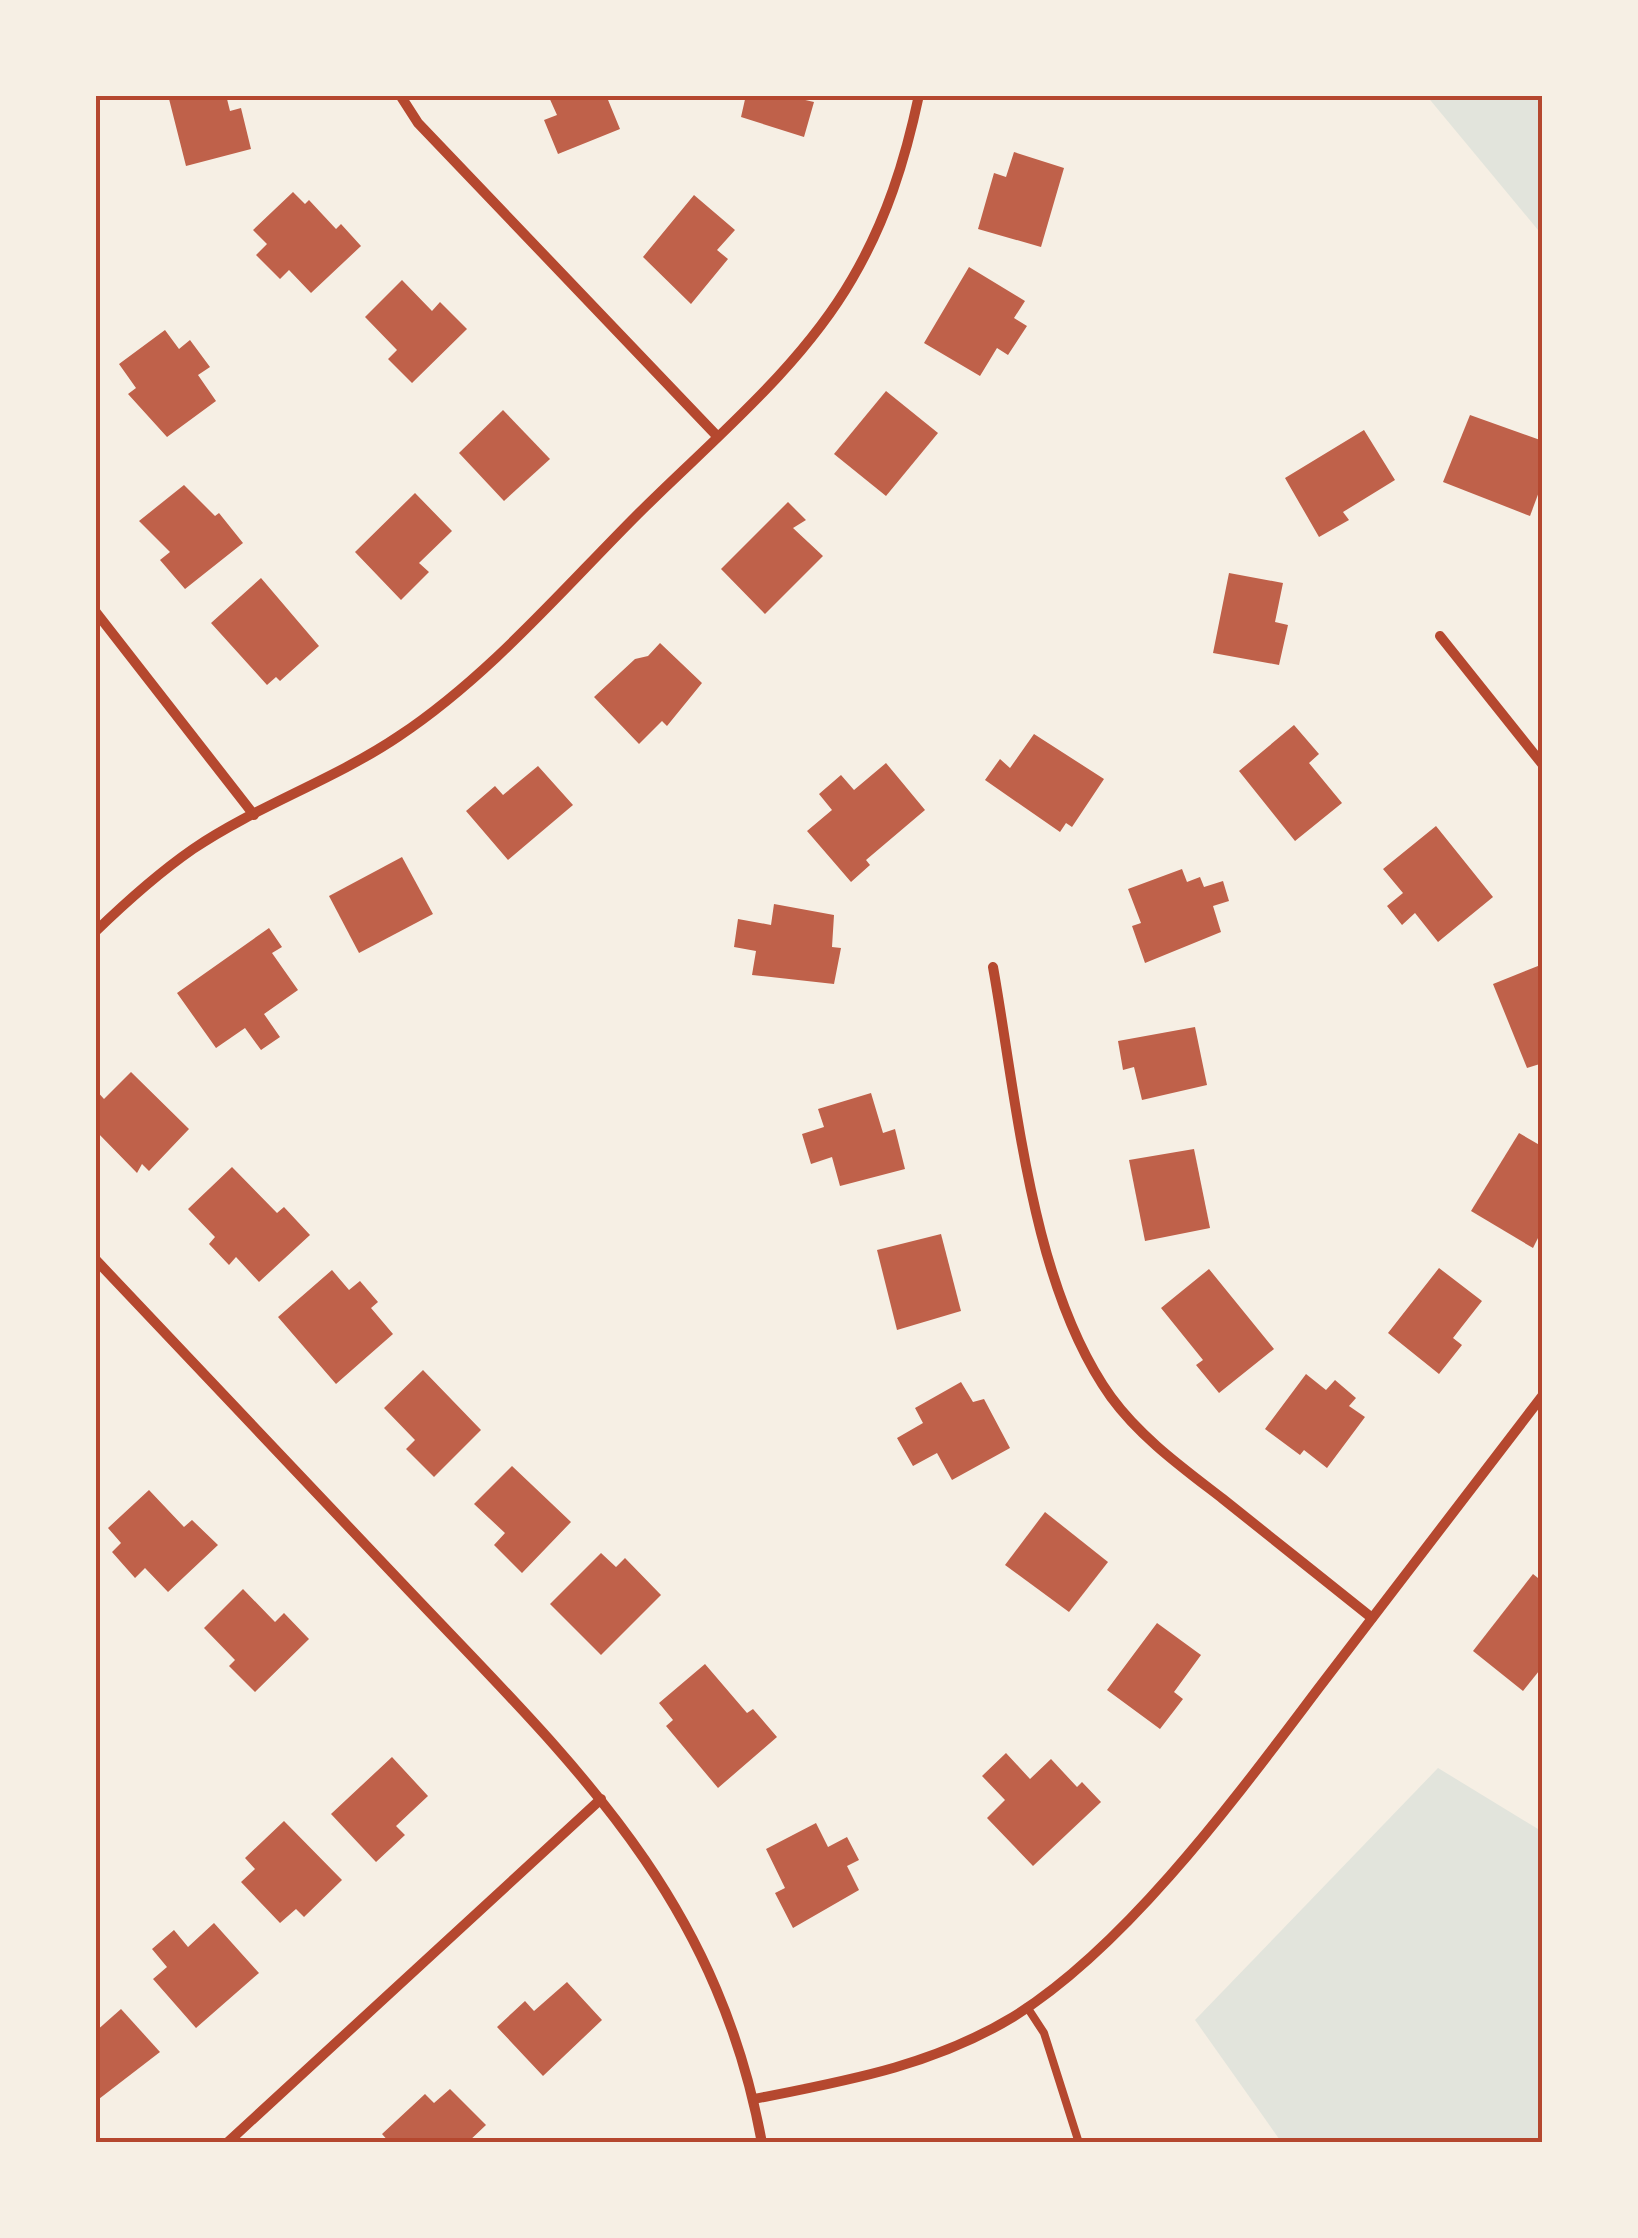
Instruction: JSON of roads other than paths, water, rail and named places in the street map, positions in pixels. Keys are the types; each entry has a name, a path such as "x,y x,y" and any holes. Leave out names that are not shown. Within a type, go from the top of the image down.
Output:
{"street":[{"path":"400,95 418,124 716,436"},
{"path":"95,932 141,888 196,848 324,782 402,734 473,678 716,436 813,336 851,281 882,222 899,176 919,95"},
{"path":"95,611 254,815"},
{"path":"1440,636 1543,765"},
{"path":"993,967 1043,1240 1058,1296 1081,1349 1112,1398 1150,1442 1372,1618"},
{"path":"95,1259 601,1798 663,1882 703,1954 734,2030 762,2143"},
{"path":"754,2099 891,2071 954,2048 1027,2007 1068,1978 1160,1884 1246,1784 1543,1396"},
{"path":"226,2143 601,1798"}],"lane":[{"path":"1027,2007 1044,2033 1079,2143"}]}
